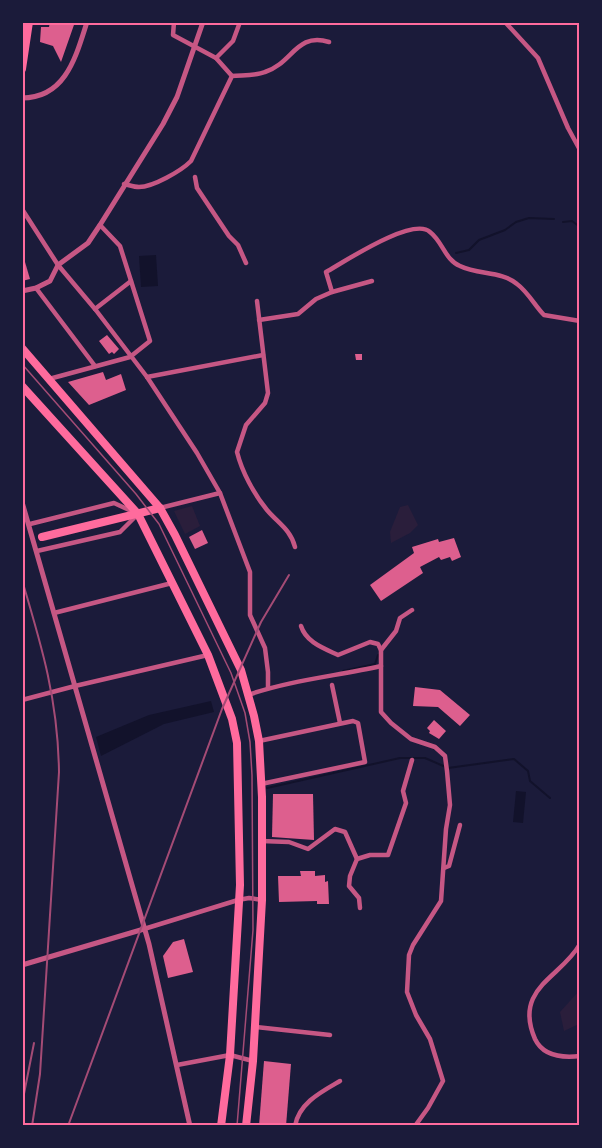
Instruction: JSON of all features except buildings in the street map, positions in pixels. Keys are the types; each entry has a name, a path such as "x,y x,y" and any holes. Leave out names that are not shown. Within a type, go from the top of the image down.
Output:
{"highway":[{"path":"22,69 29,22"},
{"path":"22,348 160,508 241,670 249,694 259,741 262,900 256,1028 246,1125"},
{"path":"22,386 138,514 208,655 232,718 237,743 240,885 230,1055 221,1125"},
{"path":"42,537 160,508"}],"street":[{"path":"22,98 39,96 51,91 64,79 73,65 87,22"},
{"path":"174,22 173,34 216,58 232,76"},
{"path":"22,291 36,288 50,281 58,265 88,243 177,98 203,22"},
{"path":"216,58 233,41 240,22"},
{"path":"505,22 538,58 579,150"},
{"path":"232,76 266,72 293,54 308,40 329,42"},
{"path":"124,184 137,188 146,186 183,169 191,161 232,76"},
{"path":"195,177 197,188 229,236 238,245 246,263"},
{"path":"22,209 58,265 147,377 197,453 220,493 250,572 250,615 265,648 268,688"},
{"path":"49,379 130,357 150,342 120,246 100,225"},
{"path":"332,292 326,272 371,245 409,230 422,228 434,236 452,262 472,271 486,272 513,280 519,284 544,315 579,321"},
{"path":"95,309 130,281"},
{"path":"259,320 298,314 315,299 372,281"},
{"path":"36,288 94,366"},
{"path":"257,301 268,386 267,398 246,424 237,452 256,495 277,522 290,532 295,547"},
{"path":"147,377 263,355"},
{"path":"160,508 220,493"},
{"path":"22,502 154,964 190,1125"},
{"path":"30,524 114,503 138,514 120,532 37,551"},
{"path":"54,613 172,583"},
{"path":"381,650 396,631 400,618 412,610"},
{"path":"301,626 303,633 313,642 338,655 370,642 378,645 381,650 381,712 384,717 411,740 435,747 445,756 450,805 441,903 408,956 407,992 416,1015 430,1039 443,1081 428,1108 415,1125"},
{"path":"22,700 208,655"},
{"path":"249,694 268,688 381,666"},
{"path":"332,685 340,723"},
{"path":"259,741 353,721 358,723 365,762 261,784"},
{"path":"357,859 370,855 388,855 406,803 403,791 412,760"},
{"path":"444,868 449,866 460,825"},
{"path":"261,841 289,842 308,849 335,830 345,832 357,859 350,876 349,886 359,898 360,908"},
{"path":"579,885 579,904"},
{"path":"22,965 238,900 249,898 262,900"},
{"path":"579,944 537,991 531,1003 531,1020 534,1035 544,1050 557,1056 579,1056"},
{"path":"256,1028 330,1035"},
{"path":"177,1065 230,1055 253,1061"},
{"path":"295,1125 300,1110 340,1081"}],"shaded area":[{"path":"156,255 158,286 141,287 139,256"},
{"path":"408,505 418,525 410,533 391,543 390,532 400,507"},
{"path":"192,506 200,526 185,534 174,511"},
{"path":"211,701 214,712 164,724 101,756 96,737 149,715"},
{"path":"516,791 526,792 523,823 513,822"},
{"path":"579,991 579,1024 564,1031 560,1012"}],"waterway":[{"path":"456,253 469,250 479,240 505,230 516,222 529,218 554,219"},
{"path":"563,222 572,221 580,227"},
{"path":"343,671 375,664 378,655"},
{"path":"267,788 400,758 425,758 448,768 514,759 528,771 530,781 550,798"}],"tram line":[{"path":"22,364 136,494 159,524 231,673 245,713 252,775 253,930 237,1126"}],"railway":[{"path":"68,1126 222,709 261,622 289,575"},
{"path":"22,580 48,674 56,721 59,772 40,1074 32,1126"},
{"path":"22,1104 34,1043"}]}
